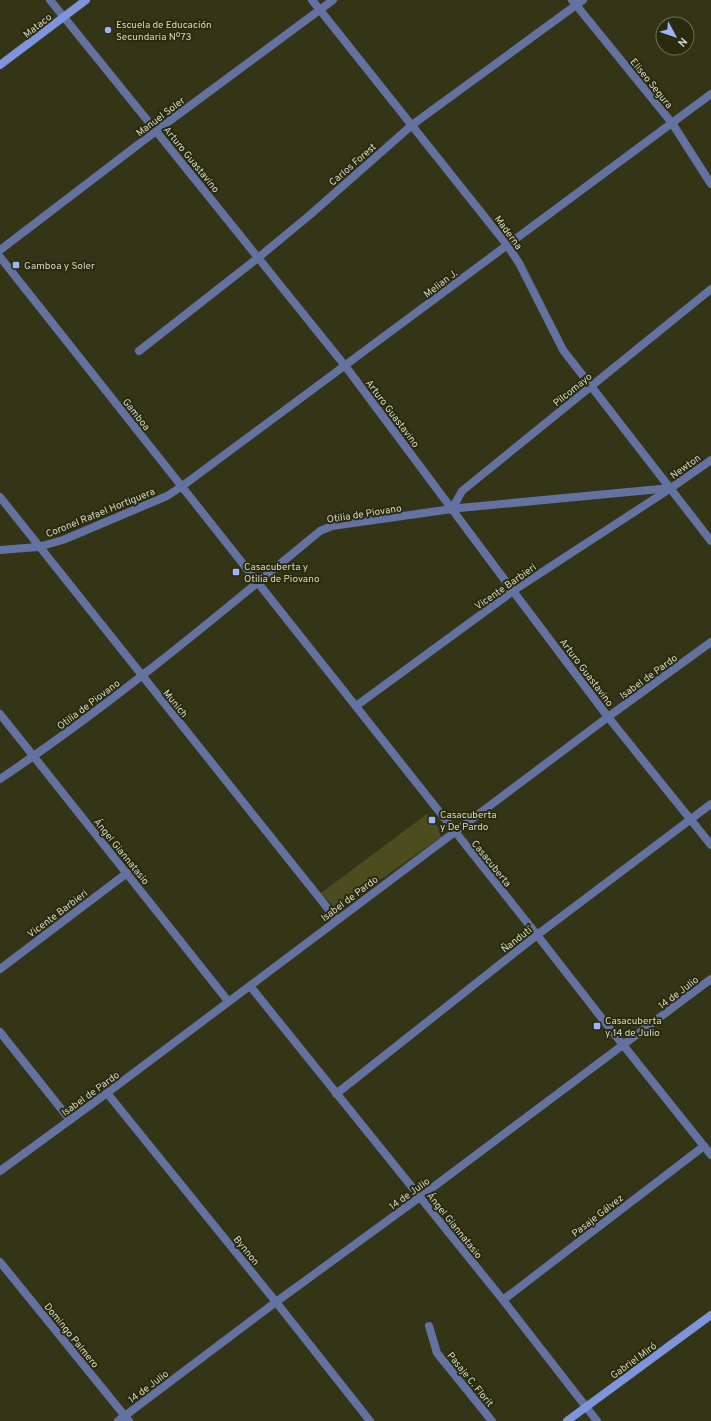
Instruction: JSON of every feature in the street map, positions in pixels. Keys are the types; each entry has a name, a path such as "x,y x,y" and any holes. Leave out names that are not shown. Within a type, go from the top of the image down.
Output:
{"street":[{"name":"Arturo Guastavino","path":"50,0 62,17 259,257 346,367 608,717 711,845"},
{"name":"Mataco","path":"0,65 86,0"},
{"name":"Maderna","path":"312,0 507,245 519,263 563,350 590,387 671,488 711,541"},
{"name":"Manuel Soler","path":"0,250 156,130 333,0"},
{"name":"Carlos Forest","path":"139,351 259,257 311,214 412,124 574,3 583,0"},
{"name":"Eliseo Segura","path":"574,3 672,123 711,184"},
{"name":"Melian J.","path":"181,487 346,367 507,245 711,94"},
{"name":"Gamboa","path":"0,257 257,583"},
{"name":"Pilcomayo","path":"452,509 462,491 711,289"},
{"name":"Newton","path":"671,488 711,460"},
{"name":"Coronel Rafael Hortiguera","path":"0,550 38,547 63,540 167,496 181,487"},
{"name":"Otilia de Piovano","path":"0,779 33,757 142,676 320,531 332,526 452,509 671,488"},
{"name":"Vicente Barbieri","path":"356,706 513,591 671,488"},
{"name":"Munich","path":"0,497 38,547 337,920"},
{"name":"Casacuberta","path":"257,583 711,1155"},
{"name":"Isabel de Pardo","path":"0,1171 107,1093 608,717 711,642"},
{"name":"Ángel Giannatasio","path":"0,714 228,1001"},
{"name":"Ñandutí","path":"336,1094 537,935 711,804"},
{"name":"Vicente Barbieri","path":"0,970 127,873"},
{"name":"14 de Julio","path":"124,1419 276,1302 420,1197 711,979"},
{"name":"Ángel Giannatasio","path":"250,986 503,1300 597,1421"},
{"path":"0,1032 70,1120"},
{"name":"Bynnon","path":"107,1093 370,1421"},
{"name":"Pasaje Gálvez","path":"503,1300 704,1146"},
{"name":"Domingo Palmero","path":"0,1262 124,1419"},
{"name":"Gabriel Miró","path":"567,1421 711,1315"},
{"name":"Pasaje C. Florit","path":"428,1326 437,1353 492,1421"}],"green space":[{"path":"427,814 439,829 441,837 340,908 334,907 321,893"}],"place":[{"name":"Escuela de Educación Secundaria Nº73","path":"108,30"},
{"name":"Gamboa y Soler","path":"16,265"},
{"name":"Casacuberta y Otilia de Piovano","path":"236,572"},
{"name":"Casacuberta y De Pardo","path":"432,820"},
{"name":"Casacuberta y 14 de Julio","path":"597,1026"}]}
